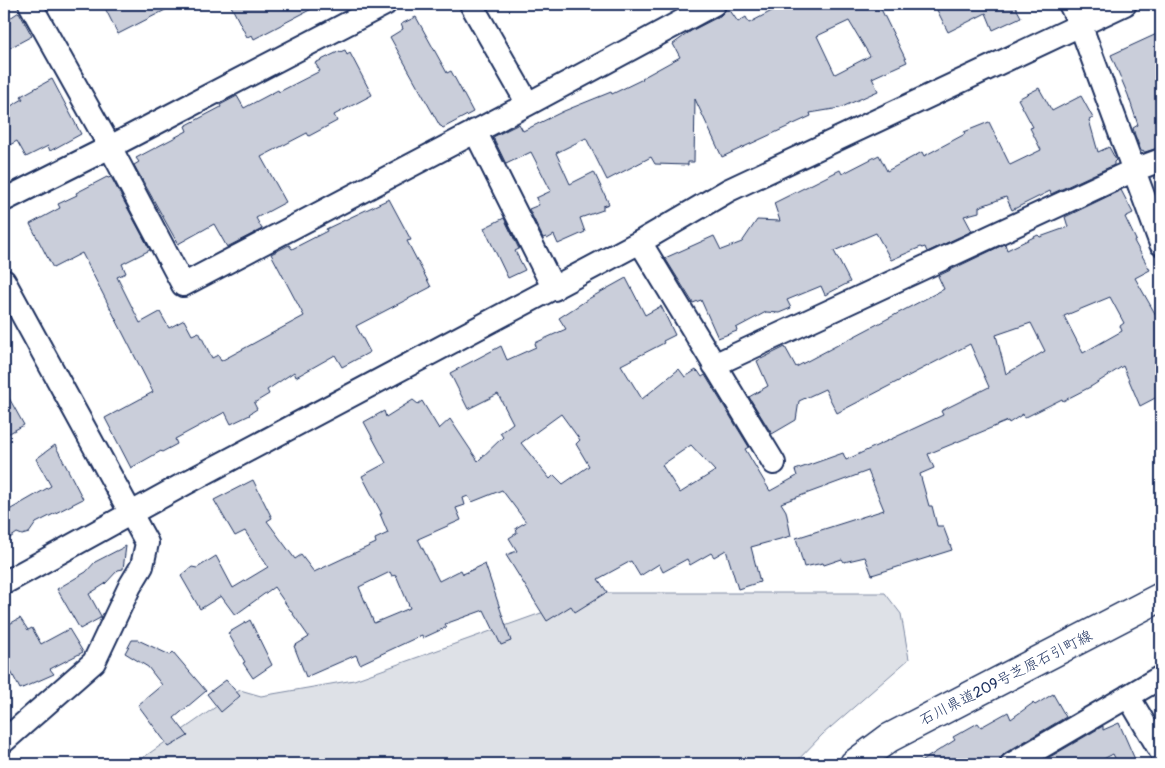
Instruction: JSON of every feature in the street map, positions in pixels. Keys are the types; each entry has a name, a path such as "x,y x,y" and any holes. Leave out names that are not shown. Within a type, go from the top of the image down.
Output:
{"main road":[{"name":"石川県道209号芝原石引町線","path":"854,764 889,738 1161,597"}],"street":[{"path":"4,200 385,4"},
{"path":"471,4 528,104"},
{"path":"36,6 183,285 714,4"},
{"path":"1070,4 1080,24 1161,244"},
{"path":"4,583 130,513 554,289 729,190 1125,4"},
{"path":"475,132 554,289"},
{"path":"714,365 1134,170 1161,160"},
{"path":"640,242 774,463"},
{"path":"4,282 147,543 142,566 130,586 94,662 4,741"},
{"path":"1013,764 1161,677"},
{"path":"1128,696 1161,752"}],"shaded area":[{"path":"597,593 885,593 901,614 909,659 823,734 794,764 134,764 240,690 261,696 354,680"}],"building":[{"path":"103,4 177,4 118,34"},
{"path":"230,4 321,4 254,39 252,35 247,37"},
{"path":"785,4 886,4 880,7 907,62 872,78 878,91 840,108 810,113 811,116 722,157 695,99 694,162 688,162 688,165 655,164 651,157 607,180 586,138 556,153 570,184 594,172 609,204 603,206 603,210 580,218 585,232 558,244 554,235 547,239 546,237 543,238 529,209 539,205 536,198 551,191 531,152 506,164 493,137 519,124 523,131 564,111 611,92 612,94 643,79 680,57 673,44 691,31 720,16 727,6 738,22 746,17 749,23","holes":["849,21 870,56 835,74 817,36"]},
{"path":"934,4 1014,4 1021,17 993,30 986,13 948,32"},
{"path":"19,12 32,36 4,51 4,22"},
{"path":"416,17 447,73 451,71 473,112 443,128 440,126 390,37 403,29 401,24"},
{"path":"1161,32 1161,147 1145,152 1141,151 1135,135 1133,128 1138,125 1111,55"},
{"path":"345,50 347,55 350,53 372,95 334,115 337,121 309,136 307,133 261,157 286,202 256,218 262,229 227,247 214,224 178,244 134,165 139,162 136,158 187,131 185,126 221,107 220,105 237,96 244,108 320,71 315,63"},
{"path":"52,79 81,134 50,151 48,146 26,157 17,141 4,148 4,110 23,99 21,96"},
{"path":"1039,88 1052,111 1081,96 1093,118 1089,120 1098,152 1109,147 1116,160 1114,165 1051,194 1050,191 1012,210 1006,197 979,207 979,212 964,216 972,231 927,252 925,247 921,247 891,260 876,233 834,251 850,282 825,295 821,286 787,300 791,308 779,313 766,312 736,328 737,331 718,338 701,300 693,303 665,258 714,236 721,250 742,242 757,220 780,221 774,203 840,170 842,174 879,155 887,171 922,152 924,156 965,134 964,132 989,122 1010,165 1041,150 1030,128 1033,127 1018,99"},
{"path":"107,177 111,177 150,250 122,264 126,273 117,277 140,323 160,312 169,328 184,320 192,335 199,332 212,358 218,355 221,361 304,316 271,254 289,245 292,249 327,231 326,229 389,199 411,240 407,241 431,287 356,326 370,352 342,367 335,355 296,377 294,372 267,390 269,394 254,403 257,409 250,415 231,424 225,412 175,439 177,444 131,468 105,418 153,392 82,253 53,268 30,224 60,208 58,204 77,195 76,193"},
{"path":"1121,190 1133,213 1125,217 1136,240 1134,241 1150,270 1135,278 1161,324 1161,395 1140,406 1123,366 1092,386 1063,401 1062,399 1024,418 1023,414 1009,423 1008,421 928,454 934,468 920,474 937,526 943,526 952,550 872,575 865,557 844,562 842,559 824,565 823,563 804,567 796,538 884,510 868,471 781,503 786,511 791,536 751,547 760,582 738,589 726,550 714,557 711,553 690,565 687,559 663,572 659,564 640,576 631,561 598,579 607,592 575,612 571,606 547,621 506,555 517,551 509,538 517,533 516,528 526,522 502,490 472,502 468,496 463,498 465,505 456,508 461,520 418,539 439,581 461,570 463,574 485,564 511,641 501,645 484,610 445,624 447,627 423,638 422,635 360,664 356,655 306,677 294,646 309,637 274,587 235,615 221,596 200,609 181,576 192,567 197,568 216,556 233,588 268,567 245,531 235,536 214,500 253,480 272,518 267,521 295,559 301,555 314,572 376,543 375,539 388,533 380,514 382,514 362,476 386,463 364,422 384,411 386,417 413,400 418,404 422,401 439,429 450,419 478,461 503,437 500,433 513,423 498,394 468,409 450,373 501,346 507,360 536,347 535,343 566,329 559,318 626,278 645,315 661,306 675,335 663,341 664,343 621,365 642,399 679,369 685,377 696,370 702,377 705,375 749,447 745,449 770,491 797,476 795,470 843,453 846,460 943,415 941,411 989,387 970,344 837,413 825,389 799,401 796,420 772,434 749,397 768,386 757,361 785,347 796,367 944,289 938,276 1005,244 1007,250 1038,235 1040,237 1068,227 1065,217","holes":["1110,297 1124,323 1120,326 1122,331 1083,353 1064,316","1031,323 1045,351 1006,374 996,335","561,414 580,440 576,444 589,466 563,484 554,475 550,479 521,443","691,445 715,471 680,493 662,465","390,572 392,576 396,575 410,608 374,623 359,587"]},
{"path":"504,218 519,249 515,251 525,270 508,278 484,228"},
{"path":"4,389 24,425 4,436"},
{"path":"55,445 83,499 36,523 29,533 22,535 17,533 4,542 4,513 51,486 36,459"},
{"path":"126,546 123,569 118,570 105,584 89,594 101,616 100,618 80,629 57,589 86,572 95,562"},
{"path":"20,618 28,630 32,628 41,644 69,629 83,652 50,669 54,674 20,689 4,658 4,627"},
{"path":"250,620 272,665 253,678 228,633"},
{"path":"132,640 138,640 170,655 173,652 206,691 174,718 188,736 169,747 138,705 162,685 148,667 125,653"},
{"path":"226,680 240,696 221,712 207,694"},
{"path":"1053,694 1066,717 1005,753 1000,758 999,764 917,764 955,740 953,737 978,723 981,727 1008,712 1011,719 1033,703 1035,705"},
{"path":"1119,723 1137,764 1118,764 1113,754 1094,764 1038,764 1103,726 1103,730"}]}
